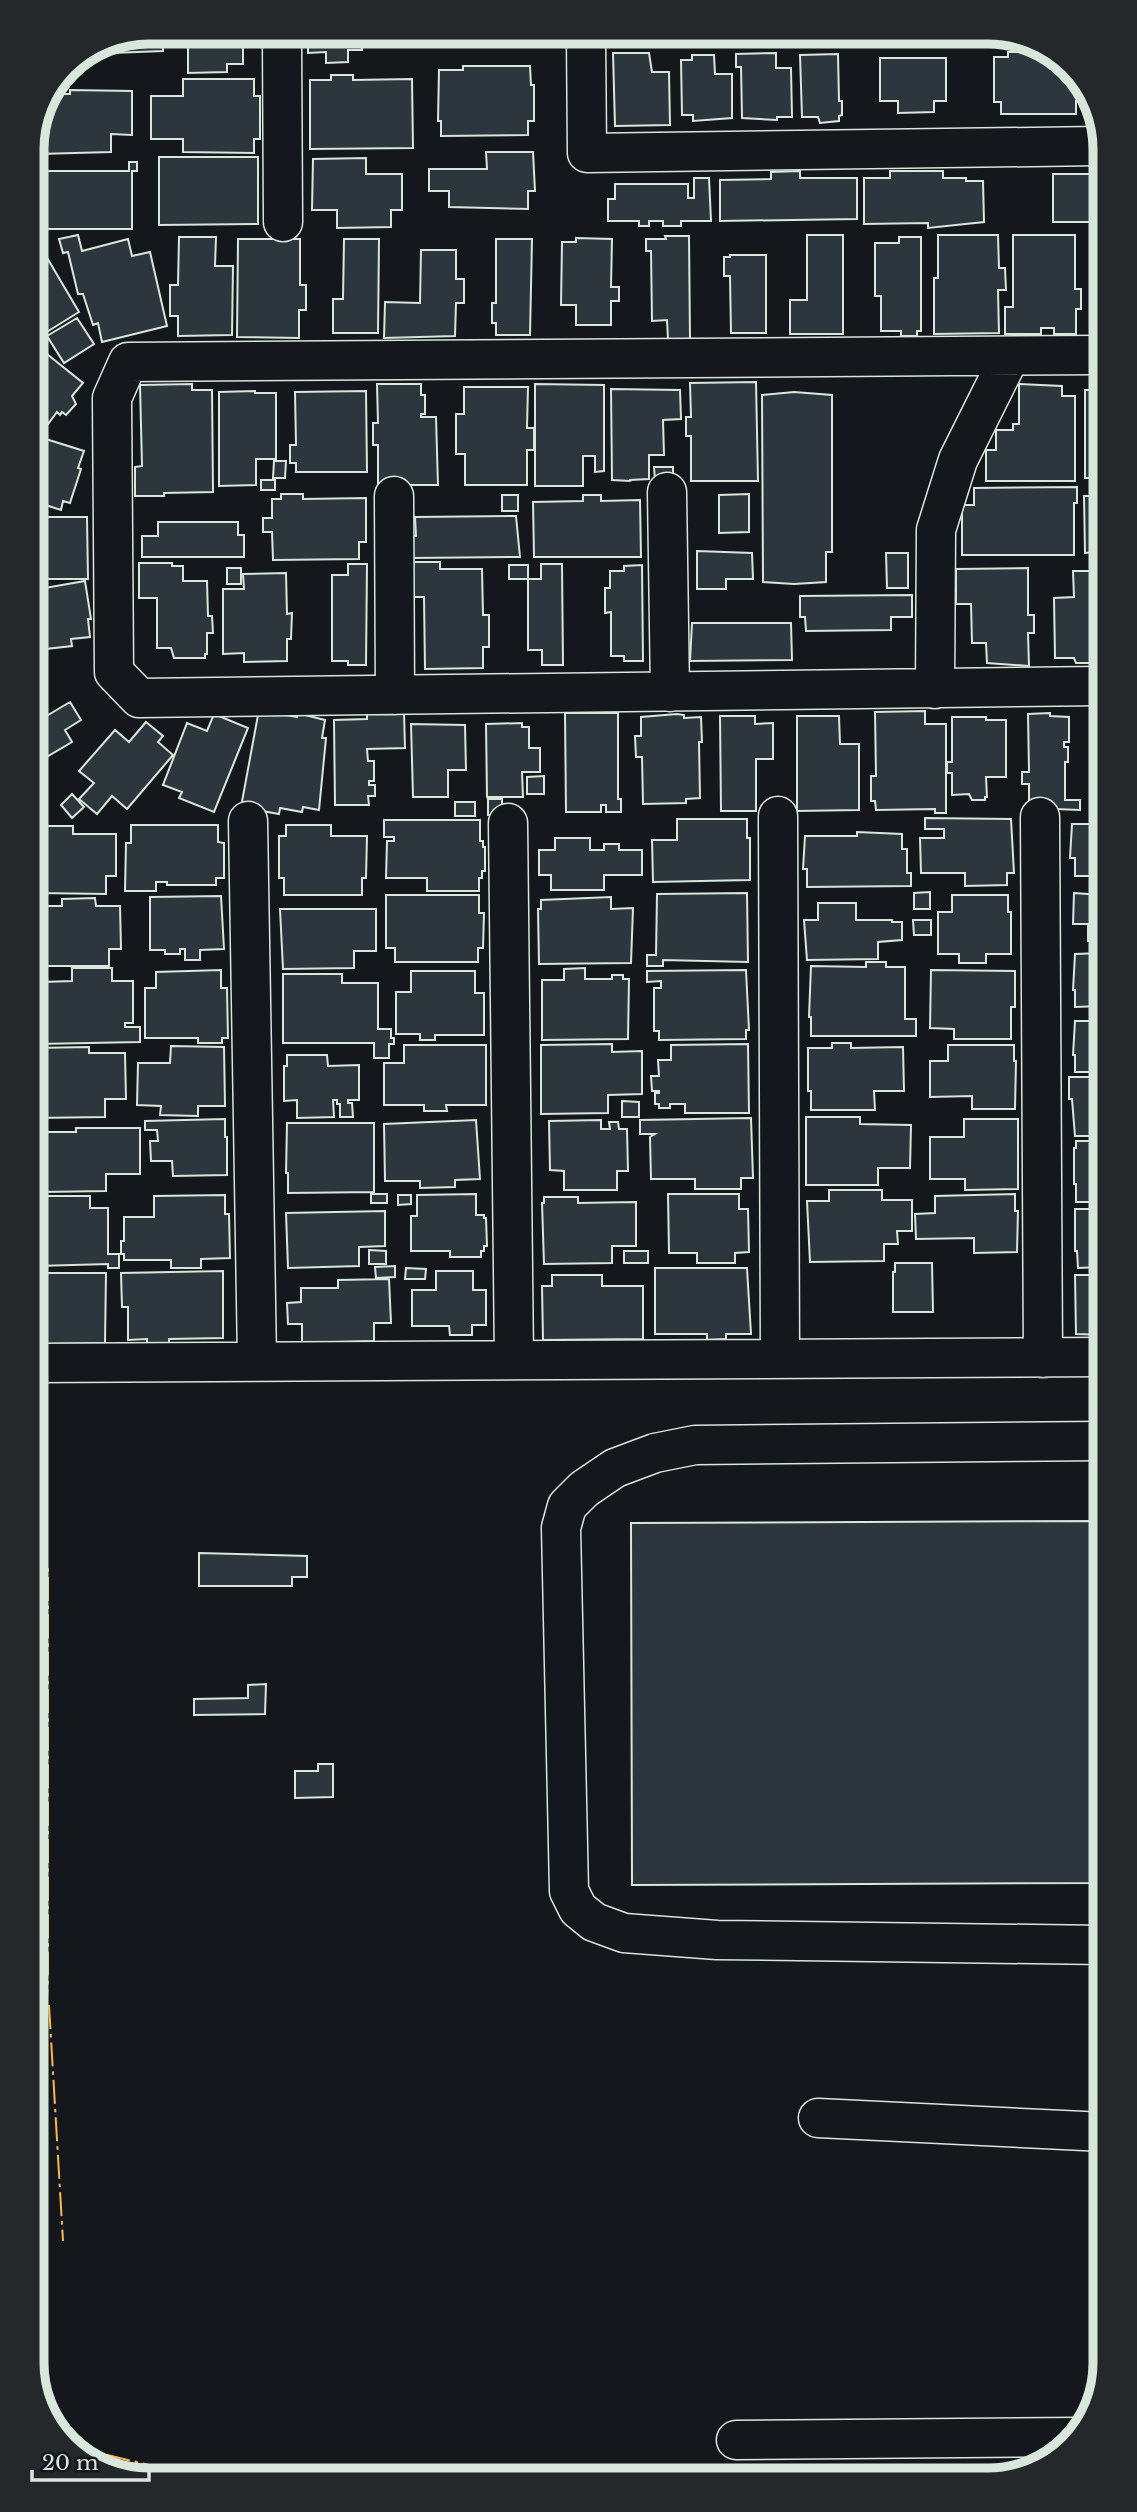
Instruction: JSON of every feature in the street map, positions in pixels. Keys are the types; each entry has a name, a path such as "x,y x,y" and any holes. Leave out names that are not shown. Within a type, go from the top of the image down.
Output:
{"lane":[{"path":"282,44 282,222"},
{"path":"586,44 587,153 1093,146"},
{"path":"1093,355 128,362 112,398 114,673 139,698 1093,686"},
{"path":"935,689 936,530 958,460 1010,356"},
{"path":"667,492 670,692"},
{"path":"394,496 395,695"},
{"path":"778,816 780,1359"},
{"path":"1040,817 1044,1357"},
{"path":"248,821 257,1362"},
{"path":"508,823 514,1360"},
{"path":"44,1363 1093,1357"},
{"path":"1093,1441 695,1445 655,1453 615,1468 584,1489 567,1506 561,1528 569,1891 578,1909 594,1922 624,1933 717,1940 1093,1945"},
{"path":"818,2118 1093,2131"},
{"path":"736,2440 1064,2437"}],"building":[{"path":"163,44 163,51 112,53 115,49 128,46"},
{"path":"188,44 243,44 243,64 227,64 227,72 188,73"},
{"path":"308,44 362,44 362,50 348,50 348,62 326,63 326,52 308,53"},
{"path":"1008,52 1028,52 1052,65 1072,85 1084,106 1080,106 1080,101 1076,101 1076,114 1001,114 1001,102 994,102 994,57 1008,57"},
{"path":"613,53 649,53 652,72 669,72 670,125 615,126"},
{"path":"776,53 776,68 791,68 792,117 777,117 777,120 742,118 741,67 736,67 736,54"},
{"path":"838,54 839,101 842,101 839,121 820,123 818,117 802,117 800,55"},
{"path":"692,55 714,55 715,74 732,74 732,118 693,121 693,115 682,115 681,60 692,60"},
{"path":"880,58 946,58 946,101 934,101 934,112 898,113 898,101 880,101"},
{"path":"463,66 530,66 531,85 534,85 534,121 528,121 528,135 441,136 441,121 438,121 439,70 463,70"},
{"path":"331,75 353,75 353,80 412,79 413,148 310,149 310,80 331,80"},
{"path":"183,79 254,79 254,96 260,96 260,139 254,139 254,153 183,152 183,139 151,139 151,96 183,96"},
{"path":"70,90 132,91 132,135 111,134 111,152 44,154 47,122 55,102 60,94 70,94"},
{"path":"486,152 533,152 535,191 528,191 528,209 449,207 449,191 429,191 429,169 487,169"},
{"path":"159,157 258,157 258,224 159,225"},
{"path":"366,158 366,174 402,174 402,210 391,210 391,227 337,228 337,210 312,210 313,159"},
{"path":"129,162 137,162 137,171 132,171 132,229 44,229 44,171 129,171"},
{"path":"800,171 800,178 857,178 857,219 720,221 720,180 771,179 771,172"},
{"path":"890,171 943,171 943,178 983,181 984,222 928,228 928,223 864,224 864,178 890,178"},
{"path":"1053,174 1093,174 1093,222 1053,222"},
{"path":"694,178 709,178 711,221 681,221 681,226 663,226 663,221 649,221 649,226 639,226 639,221 608,221 608,199 615,199 615,184 688,184 688,198 694,198"},
{"path":"78,235 82,251 128,239 132,256 150,252 167,326 102,342 98,323 93,325 83,294 78,294 68,252 63,253 59,239"},
{"path":"807,235 843,235 843,334 790,334 790,300 807,300"},
{"path":"938,235 998,235 999,268 1005,268 1006,290 998,290 999,333 934,334 934,278 938,278"},
{"path":"1013,235 1075,235 1075,289 1081,289 1081,309 1076,309 1076,334 1054,334 1054,328 1041,328 1041,334 1005,334 1005,307 1013,307"},
{"path":"665,236 689,236 690,339 668,339 667,320 652,321 651,251 646,251 646,239 666,239"},
{"path":"179,237 216,237 215,266 233,266 232,335 178,336 178,316 170,316 170,285 178,285"},
{"path":"899,237 921,237 921,331 917,331 917,336 901,336 901,331 881,331 881,296 875,296 875,243 899,243"},
{"path":"576,238 612,239 611,287 619,287 619,301 611,301 611,325 576,325 576,305 561,305 562,242 576,242"},
{"path":"238,239 300,239 300,285 306,285 306,310 299,310 299,338 237,337"},
{"path":"344,239 379,239 378,333 333,333 333,299 343,299"},
{"path":"496,239 532,239 530,335 496,335 496,323 492,323 492,303 496,303"},
{"path":"421,250 456,250 456,279 464,279 464,303 456,303 455,336 384,338 385,302 420,303"},
{"path":"44,253 79,312 44,334"},
{"path":"766,255 766,333 731,333 730,276 724,276 724,257"},
{"path":"77,318 94,344 64,363 47,336"},
{"path":"44,352 83,383 72,396 76,404 66,415 57,412 48,424 44,421"},
{"path":"756,382 758,481 691,481 691,436 686,436 686,417 691,417 690,383"},
{"path":"192,384 192,390 212,390 213,492 135,496 135,467 142,466 140,385"},
{"path":"377,384 421,384 421,395 425,395 425,414 421,414 421,417 436,417 438,485 378,485 378,445 373,445 373,423 378,423"},
{"path":"535,384 604,385 604,471 595,472 595,456 583,456 583,486 535,486"},
{"path":"1019,384 1062,386 1062,396 1075,396 1075,481 986,481 986,450 996,450 996,430 1013,430 1013,424 1019,424"},
{"path":"464,387 528,387 527,428 534,428 534,450 527,450 527,485 465,485 465,454 456,454 456,414 464,414"},
{"path":"611,389 680,390 681,419 663,420 664,455 649,455 649,479 612,480"},
{"path":"1085,390 1093,390 1093,478 1085,478"},
{"path":"366,391 367,472 296,472 296,463 290,463 290,445 296,445 295,392"},
{"path":"219,392 276,393 276,459 256,459 256,485 219,486"},
{"path":"794,392 832,395 832,552 826,552 826,582 763,582 762,395"},
{"path":"44,438 84,451 70,503 63,501 61,510 44,505"},
{"path":"274,461 286,461 285,478 273,478"},
{"path":"654,467 673,467 673,480 655,480"},
{"path":"261,480 275,480 275,490 261,490"},
{"path":"1077,487 1077,503 1074,503 1074,555 962,555 962,505 974,505 974,488"},
{"path":"281,494 303,494 303,499 366,498 366,542 359,542 359,559 273,560 272,532 263,532 263,518 272,518 272,499 281,499"},
{"path":"749,494 749,532 719,533 719,495"},
{"path":"502,495 518,495 518,511 502,511"},
{"path":"583,495 601,495 601,501 640,500 641,557 534,557 533,502 583,501"},
{"path":"1084,496 1093,496 1093,552 1085,553"},
{"path":"516,516 520,557 412,558 413,536 416,536 415,517"},
{"path":"44,517 87,517 88,579 44,579"},
{"path":"158,522 238,522 238,535 244,535 244,557 142,557 142,536 158,536"},
{"path":"697,551 752,553 753,579 726,579 726,589 697,589"},
{"path":"886,553 908,553 908,588 887,588"},
{"path":"409,562 440,562 440,569 482,569 483,615 489,615 489,647 483,647 483,668 425,669 424,597 409,597"},
{"path":"139,563 172,563 172,566 183,566 183,581 207,581 208,616 212,616 213,633 207,633 205,658 174,658 171,648 157,648 157,598 139,598"},
{"path":"348,564 367,564 366,665 348,665 348,661 332,661 332,575 348,575"},
{"path":"541,564 562,564 563,665 542,665 542,650 528,650 528,579 541,579"},
{"path":"509,565 528,565 528,579 509,579"},
{"path":"642,565 643,661 624,661 624,656 611,656 611,612 605,613 605,588 610,588 610,571 624,571 624,566"},
{"path":"227,568 241,568 241,584 227,584"},
{"path":"1028,568 1028,615 1034,615 1034,633 1028,633 1029,666 987,663 986,643 972,643 971,604 956,604 956,569"},
{"path":"1073,571 1093,571 1093,663 1076,663 1074,658 1055,658 1054,598 1074,597"},
{"path":"286,573 287,614 292,613 291,639 287,639 287,661 244,662 244,653 223,654 223,589 244,589 243,574"},
{"path":"85,581 91,619 88,619 90,637 71,639 72,646 44,649 44,588"},
{"path":"912,595 912,617 891,617 891,630 806,631 805,617 800,617 800,596"},
{"path":"692,623 791,623 792,660 690,661"},
{"path":"70,702 81,720 65,730 72,742 44,759 44,717"},
{"path":"925,711 925,724 946,724 946,813 935,813 935,809 876,810 875,801 871,801 871,776 876,776 875,712"},
{"path":"275,713 297,717 297,713 325,720 322,738 326,738 319,810 303,807 302,812 280,808 279,814 241,807 258,715"},
{"path":"367,713 404,713 405,748 367,749 368,761 374,761 374,781 369,781 369,785 375,785 375,796 368,796 369,805 335,805 334,720 367,719"},
{"path":"565,713 618,713 618,799 621,799 621,812 606,812 606,805 601,805 601,812 566,812"},
{"path":"1050,713 1050,716 1069,717 1069,742 1064,742 1064,747 1068,747 1068,762 1065,762 1065,800 1080,800 1080,810 1029,808 1029,784 1022,784 1022,772 1029,772 1028,714"},
{"path":"214,714 248,728 214,812 179,798 182,792 163,785 187,723 207,731"},
{"path":"684,715 684,718 701,717 700,798 686,799 686,803 643,804 642,757 636,757 635,736 641,736 641,717"},
{"path":"720,716 755,716 755,724 773,723 773,759 756,759 756,811 721,811"},
{"path":"797,716 839,716 840,744 859,744 859,810 797,811"},
{"path":"952,717 1006,720 1006,777 986,777 985,800 972,800 969,794 952,795 952,773 947,773 947,762 952,762"},
{"path":"146,722 163,736 158,742 173,755 127,809 112,796 97,814 79,799 94,783 79,771 115,730 129,742"},
{"path":"522,723 522,727 529,727 529,748 540,748 540,772 522,772 523,797 487,797 486,724"},
{"path":"411,724 465,725 466,770 448,770 448,797 413,797"},
{"path":"544,776 544,794 527,794 527,777"},
{"path":"72,794 84,807 72,818 61,805"},
{"path":"488,799 502,799 502,815 488,815"},
{"path":"455,802 475,802 475,816 455,816"},
{"path":"925,818 1011,819 1014,873 1007,873 1007,885 965,886 965,873 921,873 920,838 944,838 944,829 925,829"},
{"path":"677,819 747,819 750,880 653,882 652,840 677,840"},
{"path":"384,820 480,820 480,841 483,841 485,847 485,871 482,871 482,878 479,878 479,891 427,891 427,878 386,878 387,841 394,841 394,837 384,837"},
{"path":"1072,824 1093,824 1093,876 1075,876 1075,858 1070,858"},
{"path":"131,825 218,825 218,842 224,843 224,878 216,878 216,885 167,885 167,882 156,882 156,891 125,891 126,843 131,843"},
{"path":"286,825 331,825 331,836 367,836 366,878 362,878 362,895 284,895 284,878 279,878 279,836 286,836"},
{"path":"44,826 73,826 73,834 116,834 116,876 106,876 106,894 44,893"},
{"path":"857,832 902,834 902,849 907,849 907,873 911,873 911,886 807,887 807,869 803,869 805,836 857,836"},
{"path":"555,838 590,838 590,850 604,850 604,844 619,844 619,850 642,850 642,875 604,875 604,890 551,890 551,875 539,875 539,850 555,850"},
{"path":"930,892 930,909 914,909 914,893"},
{"path":"747,893 748,962 663,960 663,966 647,966 647,955 656,955 657,894"},
{"path":"1074,893 1093,894 1093,941 1088,941 1088,924 1073,924"},
{"path":"386,895 479,895 479,913 484,913 483,948 478,948 478,962 395,962 395,948 386,948"},
{"path":"952,895 1008,895 1008,912 1011,912 1011,954 986,954 986,963 959,963 959,954 938,954 938,912 952,912"},
{"path":"221,896 224,949 200,950 200,960 185,960 185,949 180,949 180,954 150,950 150,897"},
{"path":"611,897 611,909 633,908 631,963 539,964 538,909 541,909 541,900"},
{"path":"95,898 96,906 120,906 121,949 109,949 109,966 44,966 44,906 62,906 62,899"},
{"path":"818,903 856,903 856,920 902,922 902,940 878,942 878,959 807,960 804,920 818,920"},
{"path":"280,909 376,909 376,951 354,951 354,968 283,969"},
{"path":"913,920 931,920 931,935 914,935"},
{"path":"1093,953 1093,1006 1075,1007 1075,954"},
{"path":"866,962 886,962 886,967 905,967 905,1019 916,1019 916,1036 811,1036 811,966 866,967"},
{"path":"72,968 112,968 112,981 133,981 133,1023 125,1023 125,1027 140,1027 140,1042 44,1044 44,982 72,981"},
{"path":"585,968 585,979 612,979 612,975 623,975 623,979 629,979 628,1039 542,1040 542,980 564,980 564,969"},
{"path":"221,970 221,988 227,988 228,1038 222,1038 222,1043 198,1043 198,1038 145,1038 145,988 156,988 156,972"},
{"path":"746,970 749,1030 746,1030 746,1039 659,1040 659,1031 654,1031 654,988 661,988 661,981 647,982 647,971"},
{"path":"931,970 1015,971 1015,1007 1011,1007 1011,1039 954,1039 954,1029 930,1028"},
{"path":"411,971 475,971 475,993 484,993 484,1035 435,1035 435,1040 420,1040 420,1034 396,1034 396,992 411,992"},
{"path":"283,974 342,974 342,983 378,983 378,1029 391,1029 391,1038 394,1038 394,1044 389,1044 389,1058 374,1058 374,1043 283,1043"},
{"path":"1075,1021 1093,1021 1093,1072 1075,1072"},
{"path":"832,1043 851,1043 851,1048 903,1047 904,1091 874,1091 875,1110 811,1110 808,1048 832,1048"},
{"path":"612,1044 612,1052 642,1051 642,1094 608,1095 608,1113 541,1114 541,1045"},
{"path":"748,1044 749,1113 685,1113 685,1104 670,1104 670,1108 659,1108 659,1104 655,1104 655,1093 659,1091 652,1091 651,1076 659,1076 658,1060 671,1060 671,1045"},
{"path":"404,1045 486,1045 486,1105 446,1105 447,1111 424,1111 424,1105 384,1105 384,1063 404,1063"},
{"path":"948,1045 1014,1045 1015,1109 972,1109 972,1096 930,1097 930,1061 948,1061"},
{"path":"171,1046 224,1047 225,1106 198,1106 198,1116 160,1115 161,1106 137,1105 138,1063 170,1063"},
{"path":"89,1047 89,1053 125,1053 126,1099 105,1099 105,1117 44,1118 44,1048"},
{"path":"287,1055 327,1055 328,1066 359,1065 359,1100 348,1100 348,1103 352,1103 353,1117 340,1117 340,1104 333,1100 334,1117 297,1118 297,1100 284,1101 284,1066 287,1066"},
{"path":"1069,1077 1093,1077 1093,1136 1075,1136 1072,1099 1069,1099"},
{"path":"622,1101 639,1102 639,1117 622,1117"},
{"path":"806,1117 860,1117 860,1124 911,1125 910,1168 878,1168 878,1185 806,1185"},
{"path":"751,1118 753,1178 741,1178 741,1189 695,1189 695,1179 651,1179 650,1137 655,1134 640,1134 640,1120"},
{"path":"225,1119 227,1175 173,1176 172,1161 151,1161 150,1141 158,1141 157,1130 145,1130 145,1121"},
{"path":"964,1119 1018,1119 1018,1189 965,1190 965,1179 930,1179 930,1137 964,1137"},
{"path":"476,1120 480,1179 455,1180 455,1187 420,1188 420,1181 385,1181 384,1124"},
{"path":"601,1120 601,1129 610,1129 609,1122 618,1122 619,1129 627,1129 628,1171 617,1171 617,1190 564,1190 564,1171 550,1170 549,1121"},
{"path":"287,1123 374,1123 374,1192 288,1193"},
{"path":"76,1128 140,1128 140,1174 106,1174 106,1191 44,1192 44,1132 76,1132"},
{"path":"1076,1141 1093,1141 1093,1202 1076,1202"},
{"path":"829,1190 882,1190 882,1200 912,1200 912,1231 897,1231 898,1244 884,1244 884,1261 810,1262 807,1201 829,1201"},
{"path":"371,1194 387,1194 387,1203 371,1203"},
{"path":"476,1194 476,1215 484,1215 486,1218 487,1246 481,1251 481,1257 450,1257 450,1251 411,1251 411,1216 417,1216 417,1195"},
{"path":"668,1194 739,1194 739,1209 748,1209 749,1252 735,1253 735,1263 697,1263 697,1253 669,1253"},
{"path":"1015,1194 1015,1211 1018,1211 1017,1252 974,1253 974,1238 916,1239 915,1214 935,1213 935,1196"},
{"path":"225,1195 225,1214 229,1214 230,1258 201,1259 201,1268 171,1268 171,1260 124,1260 121,1241 124,1241 124,1217 154,1217 154,1196"},
{"path":"398,1195 411,1195 411,1204 398,1205"},
{"path":"47,1196 90,1196 90,1208 108,1208 108,1254 119,1254 119,1268 108,1268 108,1264 44,1266 44,1207 47,1207"},
{"path":"544,1197 578,1197 578,1203 636,1202 636,1246 612,1246 612,1263 544,1264"},
{"path":"1075,1209 1093,1209 1093,1267 1078,1268 1075,1251"},
{"path":"385,1211 385,1246 359,1247 359,1266 288,1268 286,1213"},
{"path":"369,1250 386,1251 386,1264 369,1264"},
{"path":"624,1251 648,1251 648,1263 624,1263"},
{"path":"895,1263 932,1263 933,1312 893,1312"},
{"path":"395,1266 395,1277 376,1278 375,1267"},
{"path":"406,1268 426,1269 425,1279 405,1279"},
{"path":"655,1268 747,1268 751,1334 726,1334 726,1339 707,1340 707,1334 655,1334"},
{"path":"223,1271 223,1338 169,1339 169,1345 147,1345 147,1339 128,1340 128,1307 122,1307 121,1273"},
{"path":"436,1271 473,1271 473,1290 486,1290 486,1325 472,1325 472,1335 450,1335 449,1326 412,1326 412,1290 436,1290"},
{"path":"47,1273 106,1273 105,1343 47,1344 44,1290 47,1288"},
{"path":"552,1275 602,1275 602,1286 643,1286 643,1339 543,1340 542,1286 552,1286"},
{"path":"1075,1275 1093,1275 1093,1335 1076,1334"},
{"path":"389,1279 391,1323 374,1323 374,1341 302,1343 302,1324 288,1324 287,1303 301,1302 301,1288 338,1288 338,1280"},
{"path":"1093,1521 1093,1883 632,1885 631,1523"},
{"path":"199,1553 307,1556 307,1577 292,1577 292,1586 199,1586"},
{"path":"266,1684 265,1714 194,1715 194,1699 248,1698 248,1685"},
{"path":"318,1764 333,1764 333,1797 295,1798 295,1771 318,1771"}],"power":[{"path":"44,1559 48,1568 48,1977 44,2064"},
{"path":"49,2005 63,2241"},
{"path":"92,2451 161,2468"}]}
